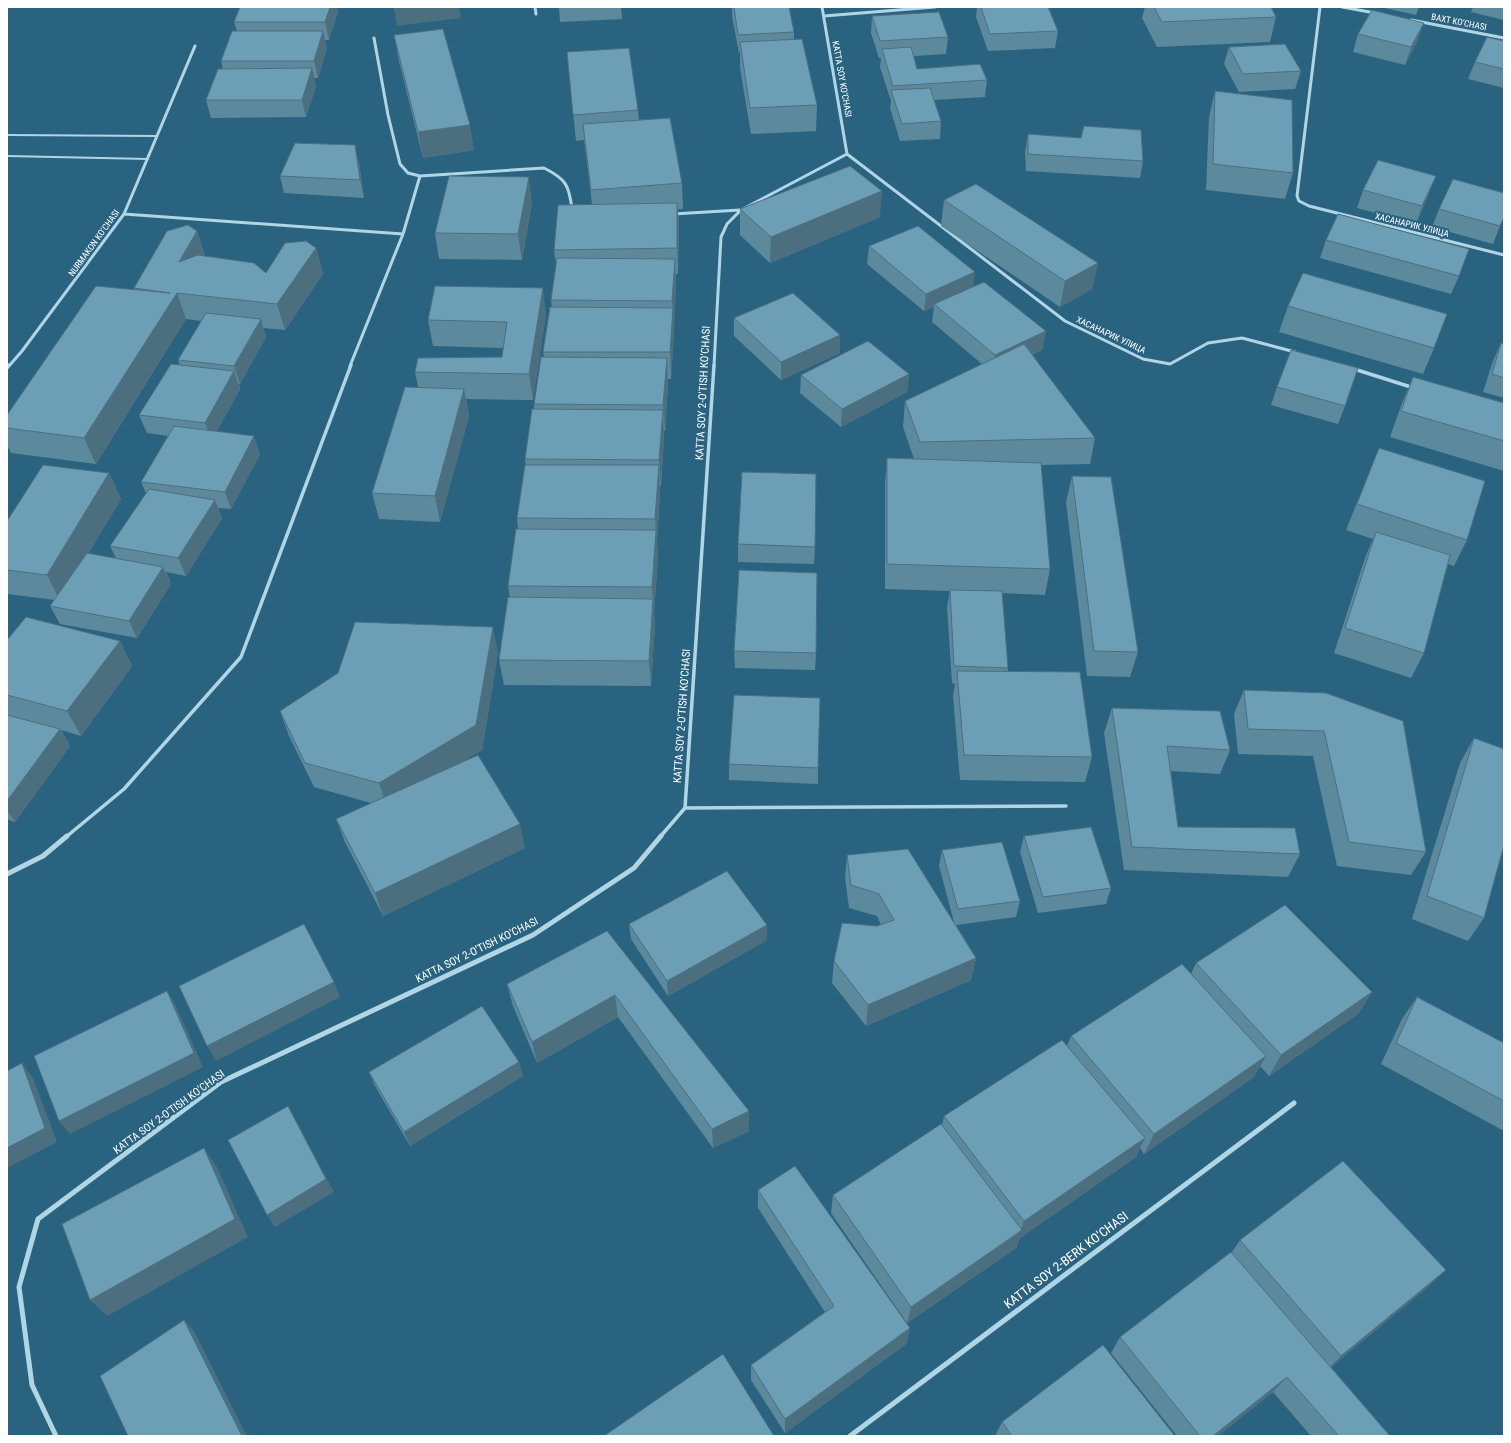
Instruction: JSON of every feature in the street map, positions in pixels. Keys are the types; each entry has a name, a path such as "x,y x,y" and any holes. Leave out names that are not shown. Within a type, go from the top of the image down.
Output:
{"street":[{"path":"535,7 536,14"},
{"name":"KATTA SOY KO'CHASI","path":"822,7 847,154"},
{"path":"824,16 935,7"},
{"name":"ХАСАНАРИК УЛИЦА","path":"1320,7 1297,196 1300,201 1309,206 1504,255"},
{"path":"1342,7 1380,14"},
{"name":"BAXT KO'CHASI","path":"1404,19 1504,38"},
{"path":"374,38 388,115 400,164 408,173 420,176 544,168 560,176 570,189 572,210 576,213"},
{"name":"NURMAKON KO'CHASI","path":"7,368 22,351 124,214 195,46"},
{"name":"ХАСАНАРИК УЛИЦА","path":"847,154 1065,321 1143,359 1170,364 1208,343 1242,338 1297,352"},
{"name":"KATTA SOY 2-O'TISH KO'CHASI","path":"56,1436 32,1385 19,1287 38,1219 221,1082 532,935 634,868 685,808 713,383 720,237 727,224 740,210 847,154"},
{"path":"7,874 43,856 124,789 241,657 354,356 403,234 420,176"},
{"path":"671,214 740,210"},
{"path":"124,214 403,234"},
{"path":"1351,368 1420,389"},
{"path":"685,808 1066,806"},
{"name":"KATTA SOY 2-BERK KO'CHASI","path":"850,1436 1294,1103"}],"lane":[{"path":"7,134 157,136"},
{"path":"7,156 148,159"}],"building":[{"path":"240,7 330,7 325,22 234,22"},
{"path":"394,7 408,7 394,9"},
{"path":"734,7 789,7 794,32 738,35"},
{"path":"981,7 1048,7 1058,31 990,34"},
{"path":"1154,7 1271,7 1276,17 1162,22"},
{"path":"1372,10 1424,23 1411,47 1358,34"},
{"path":"939,12 948,37 880,41 872,16"},
{"path":"443,29 470,125 418,132 394,35"},
{"path":"232,31 323,31 314,61 221,61"},
{"path":"1487,37 1504,41 1504,69 1475,62"},
{"path":"802,39 817,105 750,108 740,42"},
{"path":"1285,44 1301,71 1243,74 1229,47"},
{"path":"911,47 917,69 980,64 987,80 893,86 882,49"},
{"path":"629,48 638,110 573,115 567,52"},
{"path":"312,68 302,100 206,100 218,69"},
{"path":"930,88 941,121 902,124 891,90"},
{"path":"1215,91 1292,100 1293,173 1213,164"},
{"path":"670,118 682,183 591,190 583,124"},
{"path":"1084,126 1141,130 1143,161 1028,154 1028,134 1081,138"},
{"path":"295,143 355,145 360,180 280,176"},
{"path":"1378,160 1436,176 1422,206 1363,190"},
{"path":"850,166 882,191 771,237 740,209"},
{"path":"449,176 529,177 518,234 435,233"},
{"path":"1453,179 1504,193 1504,217 1500,226 1439,209"},
{"path":"976,184 1098,263 1065,281 944,200"},
{"path":"677,203 677,248 554,250 558,205"},
{"path":"1338,214 1469,249 1459,276 1326,240"},
{"path":"188,225 197,231 179,262 198,255 254,263 266,273 285,243 306,241 316,248 277,304 177,293 84,438 7,428 7,415 96,286 170,293 134,288 167,231"},
{"path":"918,226 975,272 926,294 869,246"},
{"path":"557,258 675,259 672,301 551,300"},
{"path":"1303,273 1447,314 1434,348 1288,306"},
{"path":"984,282 1046,331 995,355 934,304"},
{"path":"435,286 543,288 529,374 415,372 418,358 502,357 507,322 428,320"},
{"path":"793,293 840,335 781,362 734,318"},
{"path":"550,307 673,308 670,352 543,352"},
{"path":"206,313 261,319 234,366 178,360"},
{"path":"868,341 909,374 842,409 801,375"},
{"path":"1501,343 1504,344 1504,378 1492,374"},
{"path":"1024,344 1095,438 920,442 905,401"},
{"path":"1291,350 1358,368 1345,406 1277,387"},
{"path":"541,357 667,358 663,405 534,404"},
{"path":"171,364 234,371 205,423 139,415"},
{"path":"1413,377 1504,403 1504,441 1401,411"},
{"path":"405,387 464,389 435,496 372,493"},
{"path":"532,409 663,410 659,460 525,459"},
{"path":"174,426 254,436 225,492 141,482"},
{"path":"1379,448 1485,481 1467,540 1357,504"},
{"path":"887,458 1041,463 1050,569 887,564"},
{"path":"43,465 109,473 47,575 7,570 7,521"},
{"path":"525,465 659,465 655,519 517,518"},
{"path":"742,472 816,474 815,547 738,544"},
{"path":"1072,476 1111,477 1138,652 1094,651"},
{"path":"149,489 215,500 178,558 110,546"},
{"path":"516,529 656,530 652,587 508,586"},
{"path":"1376,532 1450,555 1424,653 1345,628"},
{"path":"87,553 163,567 129,621 50,606"},
{"path":"739,570 817,573 816,653 734,651"},
{"path":"950,590 1002,591 1008,668 954,666"},
{"path":"508,597 653,599 649,661 499,660"},
{"path":"26,617 120,641 67,711 7,695 7,640"},
{"path":"355,622 493,627 476,725 379,783 305,763 280,711 338,673"},
{"path":"957,671 1080,672 1092,757 964,755"},
{"path":"1244,690 1326,693 1403,721 1426,852 1349,842 1324,731 1248,729"},
{"path":"734,695 820,698 818,768 729,764"},
{"path":"1112,708 1220,711 1230,750 1167,746 1178,827 1295,828 1300,854 1132,847"},
{"path":"7,715 60,729 7,801"},
{"path":"1474,738 1504,749 1504,845 1484,918 1427,896"},
{"path":"478,755 520,824 375,893 336,819"},
{"path":"1091,827 1111,888 1043,897 1024,836"},
{"path":"1002,842 1020,901 958,909 942,850"},
{"path":"908,849 976,958 868,1005 834,961 842,923 877,926 894,920 879,894 851,885 847,855"},
{"path":"727,871 767,925 667,981 629,924"},
{"path":"1285,905 1372,992 1281,1055 1196,963"},
{"path":"304,924 334,982 207,1046 179,986"},
{"path":"607,931 749,1111 712,1129 615,995 532,1042 507,984"},
{"path":"1182,964 1266,1056 1154,1134 1071,1036"},
{"path":"167,991 194,1053 59,1121 34,1056"},
{"path":"1417,997 1504,1043 1504,1101 1396,1043"},
{"path":"482,1006 519,1062 404,1132 369,1072"},
{"path":"1062,1040 1145,1138 1024,1221 944,1116"},
{"path":"22,1063 45,1128 7,1148 7,1071"},
{"path":"288,1106 326,1179 267,1215 228,1140"},
{"path":"941,1124 1022,1230 911,1307 833,1195"},
{"path":"204,1148 235,1219 90,1300 62,1224"},
{"path":"1343,1161 1446,1270 1341,1356 1240,1240"},
{"path":"795,1166 910,1328 785,1419 751,1365 834,1306 758,1190"},
{"path":"1231,1252 1390,1436 1339,1436 1287,1377 1213,1436 1200,1436 1120,1337"},
{"path":"184,1320 242,1436 128,1436 100,1376"},
{"path":"1103,1345 1175,1436 1012,1436 1002,1422"},
{"path":"723,1354 774,1436 604,1436"}]}
